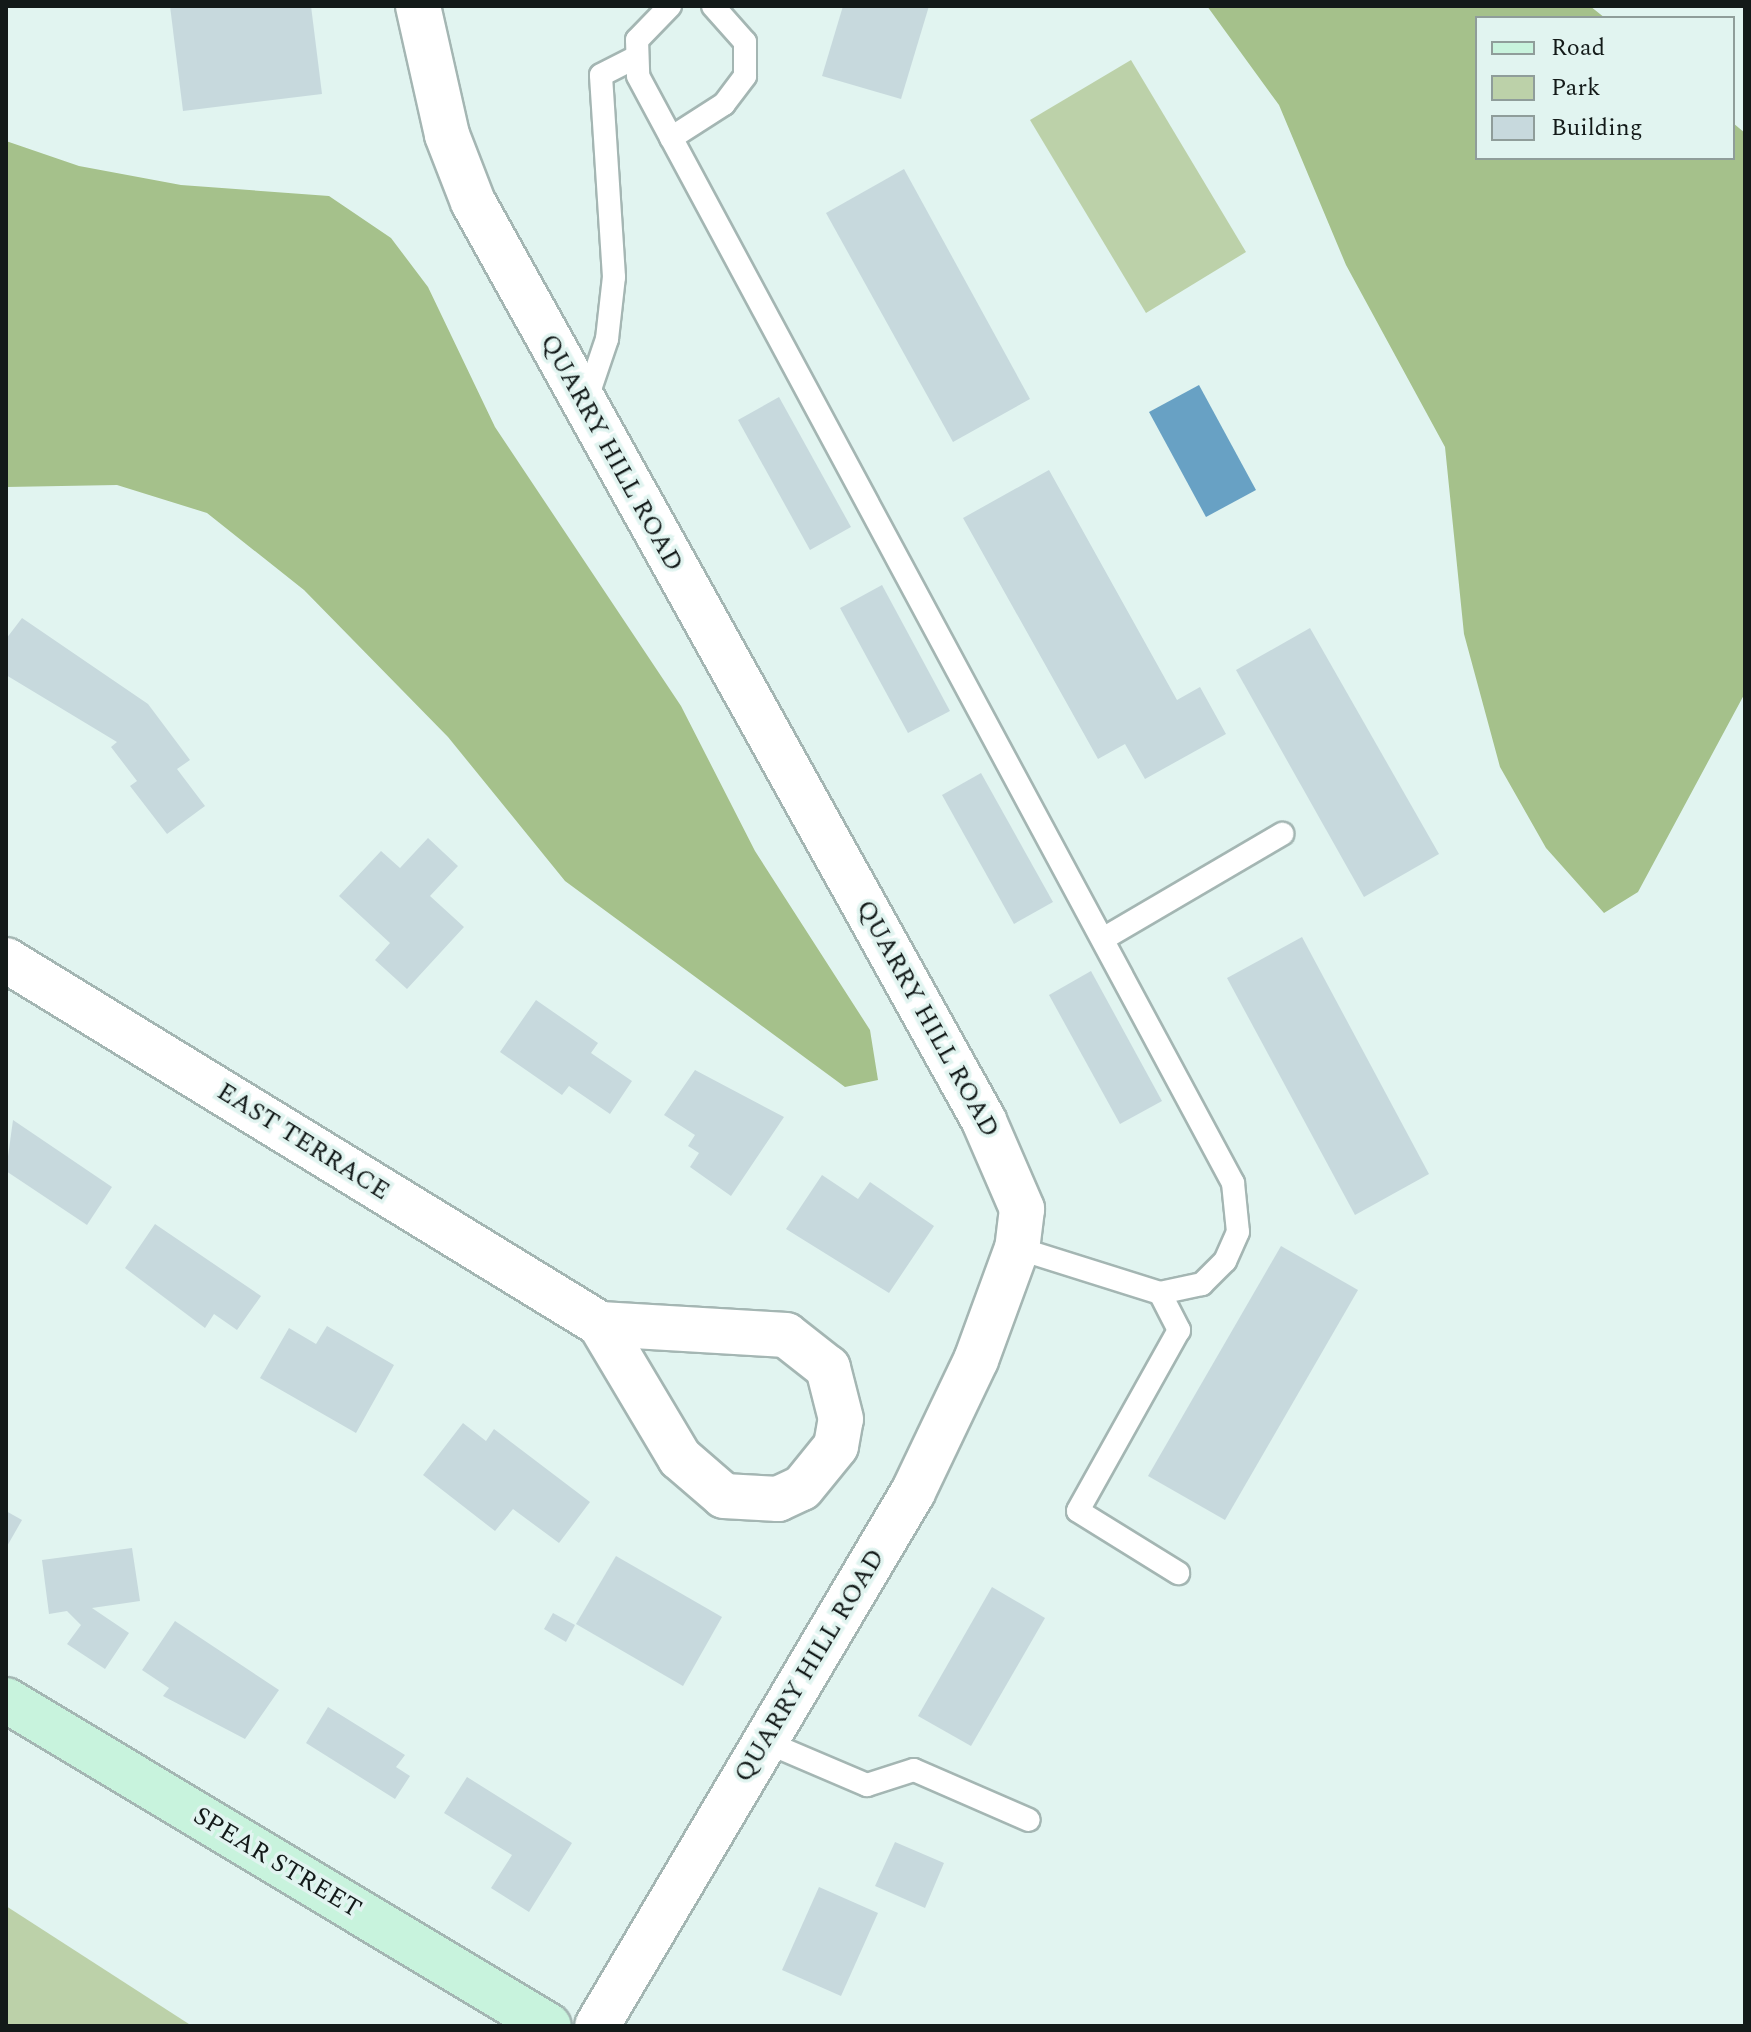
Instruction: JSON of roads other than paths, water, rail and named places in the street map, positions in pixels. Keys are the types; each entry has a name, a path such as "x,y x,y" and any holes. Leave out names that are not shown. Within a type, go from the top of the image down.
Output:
{"main road":[{"name":"SPEAR STREET","path":"6,1700 549,2026"}],"street":[{"name":"QUARRY HILL ROAD","path":"418,6 458,169 585,405 1004,1158 1022,1209 1017,1248 976,1360 913,1492 597,2026"},
{"name":"EAST TERRACE","path":"6,960 600,1324 680,1458 724,1496 778,1499 802,1488 836,1446 840,1406 828,1368 786,1335 600,1324"}],"lane":[{"path":"670,6 645,24 634,58 671,138 1233,1183 1238,1232 1225,1261 1202,1284 1160,1293 1017,1248"},
{"path":"671,138 724,104 745,76 745,42 713,6"},
{"path":"585,405 607,339 614,277 601,75 634,58"},
{"path":"1103,939 1282,834"},
{"path":"1160,1293 1179,1330 1078,1511 1178,1573"},
{"path":"766,1742 867,1785 914,1770 1029,1820"}],"water":[{"path":"1199,385 1256,490 1206,517 1149,412"}]}
